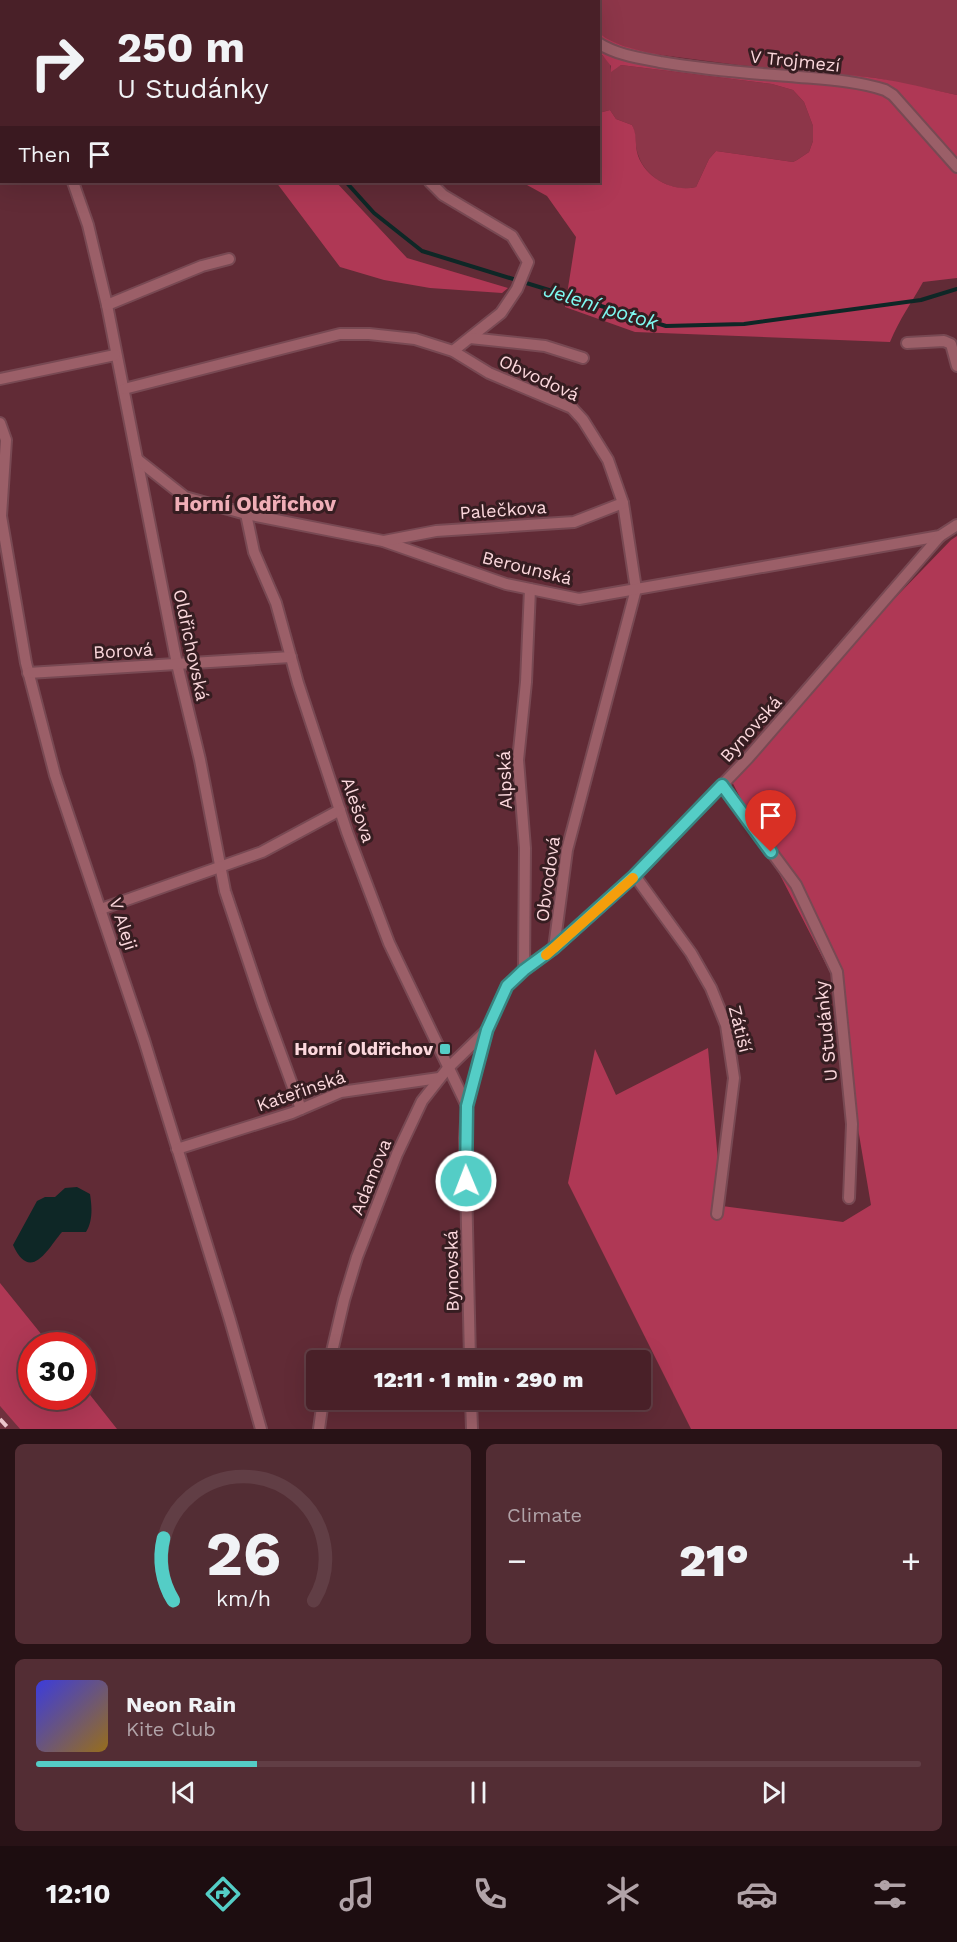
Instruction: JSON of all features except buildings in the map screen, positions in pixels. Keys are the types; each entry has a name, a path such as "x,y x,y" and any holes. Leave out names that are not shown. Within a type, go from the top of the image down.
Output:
{"street":[{"name":"V Trojmezí","path":"600,44 629,56 669,63 819,79 885,90 893,95 957,167"},
{"name":"Oldřichovská","path":"73,183 88,225 106,305 177,664 200,760 225,891 301,1109"},
{"path":"431,183 443,195 512,236 528,262 517,289 501,313 453,351"},
{"path":"106,305 202,266 229,259"},
{"name":"Obvodová","path":"123,389 340,334 369,334 415,339 453,351 489,373 572,408 583,420 608,459 623,503 636,589 567,850 554,948"},
{"path":"470,338 545,346 583,358"},
{"path":"907,343 944,341 951,344 957,366"},
{"path":"0,379 115,355"},
{"name":"V Aleji","path":"0,423 6,440 1,516 28,673 55,775 101,909 177,1149 261,1429"},
{"name":"Berounská","path":"138,460 185,497 246,514 383,541 506,584 579,599 940,536 957,525"},
{"name":"Palečkova","path":"383,541 436,531 574,522 623,503"},
{"name":"Alešova","path":"246,514 254,552 276,603 340,810 389,943 467,1106"},
{"name":"Bynovská","path":"470,1350 467,1106 487,1030 507,986 554,948 634,876 756,750 940,536"},
{"name":"Alpská","path":"524,970 525,848 518,760 526,682 530,589"},
{"name":"Borová","path":"28,673 291,657"},
{"name":"U Studánky","path":"722,785 796,885 837,972 852,1124 849,1198"},
{"path":"101,909 262,852 340,810"},
{"name":"Zátiší","path":"634,876 691,953 711,988 726,1025 734,1078 717,1214"},
{"name":"Adamova","path":"332,1350 357,1257 397,1154 422,1101 448,1068 487,1030"},
{"name":"Kateřinská","path":"177,1149 301,1109 341,1092 439,1078"},
{"path":"319,1429 322,1410"},
{"path":"471,1410 472,1429"}],"shaded area":[{"path":"600,0 957,0 957,95 876,78 738,65 654,54 609,41 600,35"},
{"path":"600,33 616,43 645,52 684,59 876,78 957,95 957,278 923,282 890,342 635,332 565,307 576,237 547,196 524,183 600,183 600,113 610,110 611,66 600,52","holes":["621,65 772,84 793,90 804,102 813,126 813,141 809,152 793,162 716,151 709,159 696,187 678,188 669,185 652,176 646,169 637,152 632,125 616,119 610,110 611,72"]},
{"path":"600,53 610,63 611,70 621,65 772,84 793,90 804,102 813,126 813,141 809,152 793,162 716,151 709,159 696,187 679,188 662,182 648,172 637,153 632,125 616,119 610,110 600,113"},
{"path":"277,183 337,183 407,258 508,288 502,293 430,288 384,280 340,267"},
{"path":"957,536 957,1429 691,1429 568,1183 595,1049 616,1095 708,1048 722,1206 843,1222 871,1205 832,976 727,772"},
{"path":"0,1283 40,1332 18,1332 18,1410 96,1410 96,1402 117,1429 20,1429 0,1406"},
{"path":"0,1406 11,1418 20,1429 0,1429"}],"water":[{"path":"77,1187 90,1194 91,1219 86,1232 62,1232 39,1259 26,1262 13,1245 37,1201 45,1197 55,1197 65,1188"}],"waterway":[{"name":"Jelení potok","path":"347,183 374,213 422,251 666,326 744,324 921,300 957,289"}],"railway":[{"path":"0,1419 9,1429"}],"slow traffic":[{"path":"546,955 633,878"}],"place":[{"name":"Horní Oldřichov","path":"445,1049"}],"district":[{"name":"Horní Oldřichov","path":"255,504"}],"route":[{"path":"466,1181 467,1106 487,1030 502,995 514,978 554,948 634,876 722,785 771,852"}]}
